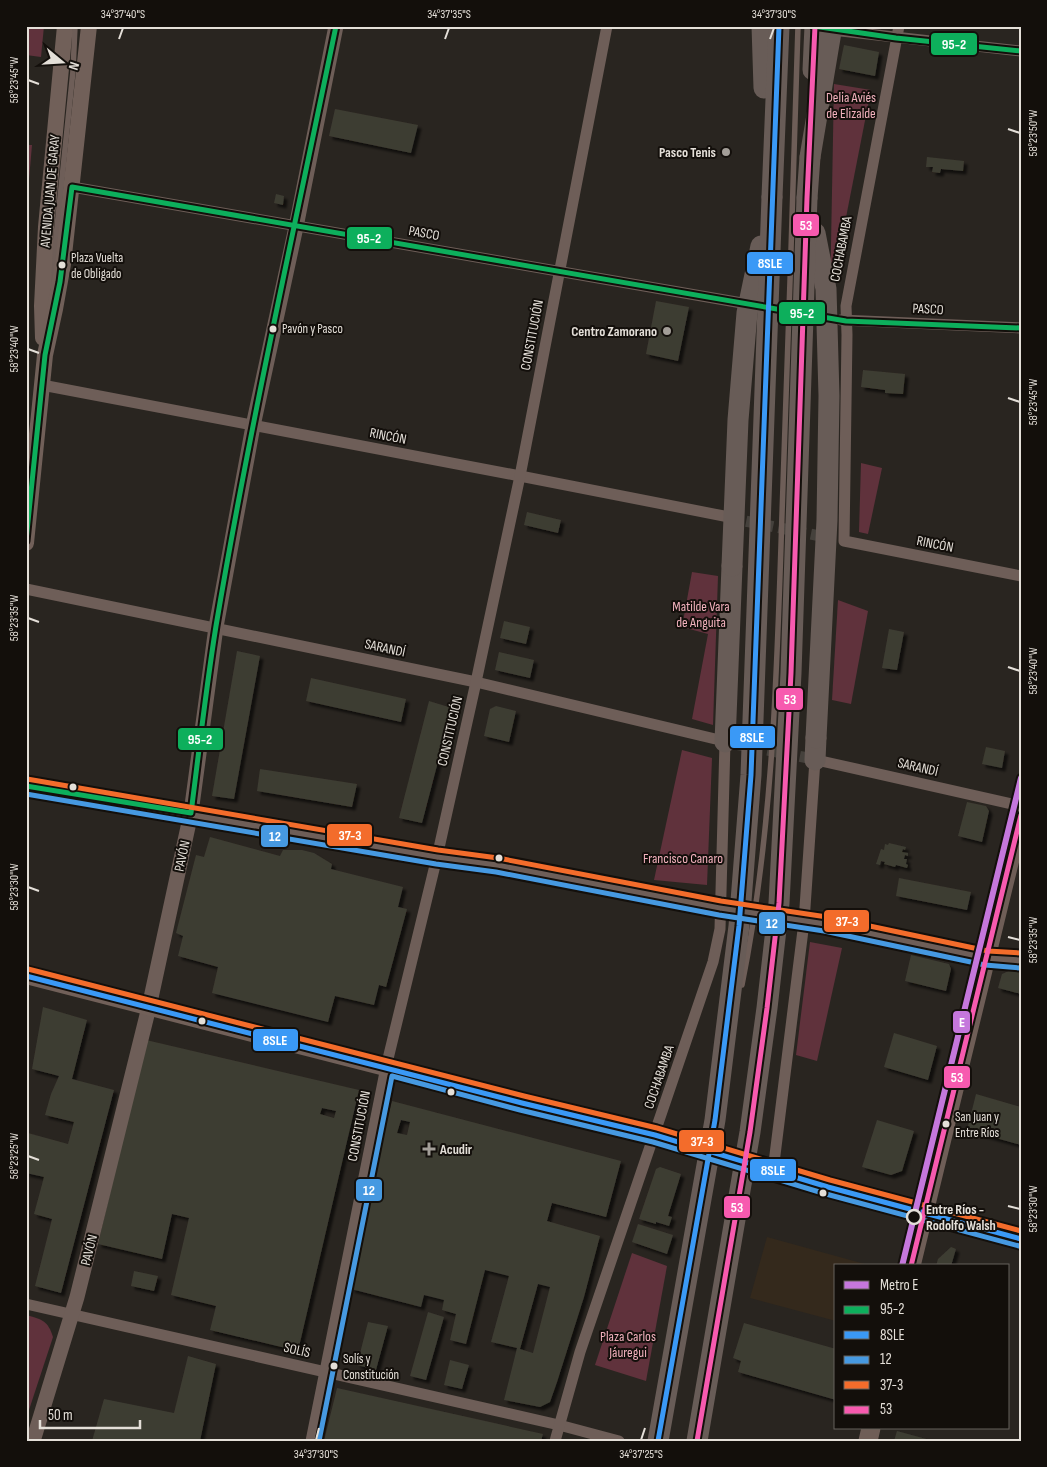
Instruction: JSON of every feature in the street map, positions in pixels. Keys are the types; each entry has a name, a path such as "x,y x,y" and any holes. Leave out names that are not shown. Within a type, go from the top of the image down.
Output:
{"highway":[{"path":"762,26 765,98 774,157"},
{"path":"658,1441 715,1120 740,926 751,775 779,26"},
{"path":"697,1441 750,1132 779,903 792,653 807,198 815,26"},
{"path":"810,157 836,29"},
{"path":"730,742 732,566 738,420 747,313 772,197"},
{"path":"807,198 826,289 829,396 827,520 816,738 812,759"}],"main road":[{"name":"AVENIDA JUAN DE GARAY","path":"45,355 42,306 46,227 65,26"},
{"name":"AVENIDA JUAN DE GARAY","path":"26,543 45,355 60,282 89,26"},
{"path":"911,1264 1021,814"},
{"path":"26,976 386,1067 522,1104 655,1135 692,1147"},
{"path":"768,1169 1021,1239"}],"street":[{"name":"PAVÓN","path":"33,1441 72,1315 149,1008 191,813 216,627 253,426 296,227 336,26"},
{"name":"CONSTITUCIÓN","path":"311,1441 386,1067 437,857 520,476 607,26"},
{"name":"COCHABAMBA","path":"844,541 846,306 899,26"},
{"path":"836,29 896,38 1021,52"},
{"name":"PASCO","path":"72,187 742,303"},
{"name":"PASCO","path":"834,318 846,321 1021,328"},
{"name":"RINCÓN","path":"42,385 729,517"},
{"name":"RINCÓN","path":"844,541 1021,576"},
{"name":"SARANDÍ","path":"26,589 476,682 730,742"},
{"name":"COCHABAMBA","path":"556,1441 580,1352 713,962 720,929 730,742"},
{"path":"768,1169 804,922 812,759"},
{"name":"SARANDÍ","path":"812,759 1021,806"},
{"path":"26,786 437,857 497,865 720,908 824,924 987,958 1021,962"},
{"name":"SOLÍS","path":"26,1304 559,1425 619,1441"}],"lane":[{"path":"45,355 73,71 75,26"},
{"path":"741,988 753,931 760,875 778,655 798,26"},
{"path":"778,655 780,739"},
{"path":"780,749 785,808"},
{"path":"715,1120 734,1025"}],"shaded area":[{"path":"767,1237 865,1264 834,1264 834,1320 750,1298"}],"green space":[{"path":"26,26 44,26 41,57 26,55"},
{"name":"Delia Aviés de Elizalde","path":"834,84 871,90 830,299"},
{"path":"26,145 32,145 26,214"},
{"path":"861,463 882,468 868,534 859,532"},
{"name":"Matilde Vara de Anguita","path":"692,572 718,576 713,725 692,719 708,634 682,627"},
{"path":"838,600 868,611 851,704 832,700"},
{"name":"Francisco Canaro","path":"682,750 712,758 707,885 654,880"},
{"path":"810,942 842,948 817,1061 796,1055"},
{"name":"Plaza Carlos Jáuregui","path":"632,1253 667,1266 646,1381 595,1365"},
{"path":"26,1315 44,1322 49,1327 53,1337 26,1419"}],"building":[{"path":"844,45 879,52 875,76 839,69"},
{"path":"335,109 418,125 411,153 329,136"},
{"path":"927,157 964,161 963,171 941,169 940,173 932,172 933,167 926,167"},
{"path":"276,194 284,196 283,205 274,203"},
{"name":"Centro Zamorano","path":"656,301 689,307 678,361 646,354"},
{"path":"863,370 905,374 903,394 885,393 885,390 861,387"},
{"path":"527,512 561,520 558,533 524,525"},
{"path":"504,621 530,627 526,644 500,638"},
{"path":"889,629 904,632 897,670 882,668"},
{"path":"237,651 260,656 234,799 212,796"},
{"path":"499,652 534,660 530,678 495,670"},
{"path":"311,678 406,699 401,722 306,701"},
{"path":"429,701 452,708 422,823 399,818"},
{"path":"496,706 516,711 509,742 484,736 490,709"},
{"path":"986,747 1005,751 1002,768 982,764"},
{"path":"260,769 357,784 352,807 257,791"},
{"path":"967,802 986,806 989,811 982,842 958,836"},
{"path":"210,837 280,856 283,850 302,850 314,853 332,864 331,869 403,887 398,907 407,909 386,987 379,985 374,1005 335,996 328,1022 212,993 218,967 178,956 183,936 176,933 196,855 204,857"},
{"path":"889,843 906,847 902,852 908,853 908,856 905,855 904,859 907,859 907,868 896,865 895,867 884,864 885,862 881,861 880,865 876,864 881,849 884,850 885,844 888,845"},
{"path":"899,878 971,892 967,910 896,896"},
{"path":"911,955 949,964 951,969 946,991 905,981"},
{"path":"1013,969 1021,971 1021,994 998,988 1002,974"},
{"path":"43,1007 87,1020 72,1079 114,1090 61,1293 35,1286 52,1219 34,1214 44,1177 26,1173 26,1139 28,1133 68,1144 74,1122 45,1115 59,1076 32,1069"},
{"path":"894,1033 937,1046 928,1080 884,1067"},
{"path":"146,1040 359,1090 298,1351 210,1330 216,1306 171,1295 189,1218 172,1214 162,1259 98,1244","holes":["322,1108 336,1111 334,1118 320,1114"]},
{"path":"976,1094 1021,1107 1021,1145 967,1130"},
{"path":"392,1101 621,1161 606,1217 552,1203 547,1221 600,1236 584,1297 550,1402 540,1407 504,1400 517,1348 491,1342 509,1276 485,1270 466,1344 450,1340 456,1314 442,1310 444,1300 424,1295 421,1307 351,1289 364,1237 376,1164","holes":["401,1120 410,1122 407,1135 397,1133","538,1284 550,1287 533,1353 520,1349"]},
{"path":"877,1120 914,1131 902,1171 891,1175 862,1167"},
{"path":"660,1167 681,1174 668,1216 672,1217 669,1226 639,1219 656,1169"},
{"path":"638,1224 673,1235 667,1254 632,1242"},
{"path":"951,1247 956,1249 952,1264 937,1264 938,1259"},
{"path":"134,1271 158,1276 154,1291 131,1286"},
{"path":"428,1312 444,1317 426,1380 410,1376"},
{"path":"368,1322 388,1326 376,1370 357,1365"},
{"path":"744,1323 834,1348 834,1399 738,1372 741,1361 733,1358"},
{"path":"188,1356 216,1364 200,1441 92,1441 104,1399 174,1413"},
{"path":"450,1360 469,1365 462,1389 444,1385"},
{"path":"337,1388 543,1434 541,1441 324,1441"},
{"path":"897,1431 930,1440 930,1441 894,1441"}],"tunnel":[{"path":"764,307 829,318"},
{"path":"730,518 830,538"},
{"path":"735,744 808,758"},
{"path":"699,1149 755,1166"}],"metro line":[{"name":"E","path":"902,1264 1021,778"}],"transit line":[{"name":"95-2","path":"26,786 191,813 212,649 229,551 258,401 336,26"},
{"name":"8SLE","path":"658,1441 715,1120 739,926 751,775 779,26"},
{"name":"95-2","path":"813,26 896,38 1021,51"},
{"name":"53","path":"697,1441 750,1132 779,903 791,673 807,198 815,26"},
{"name":"95-2","path":"26,541 45,355 60,282 72,187 846,321 1021,328"},
{"name":"37-3","path":"27,779 438,850 498,858 721,901 827,917 988,951 1021,953"},
{"name":"12","path":"26,794 436,864 496,872 719,915 824,931 985,965 1020,968"},
{"name":"53","path":"911,1264 1021,815"},
{"name":"37-3","path":"28,969 524,1096 657,1128 830,1180 1021,1231"},
{"name":"8SLE","path":"26,976 522,1103 655,1135 828,1187 1021,1239"},
{"name":"12","path":"319,1441 392,1076 520,1110 653,1142 826,1194 1019,1246"}],"place":[{"name":"Pasco Tenis","path":"726,152"},
{"name":"Plaza Vuelta de Obligado","path":"62,265"},
{"name":"Pavón y Pasco","path":"273,329"},
{"name":"Centro Zamorano","path":"667,331"},
{"name":"San Juan y Entre Ríos","path":"946,1124"},
{"name":"Acudir","path":"429,1149"},
{"name":"Entre Ríos - Rodolfo Walsh","path":"914,1217"},
{"name":"Solís y Constitución","path":"334,1366"}]}
